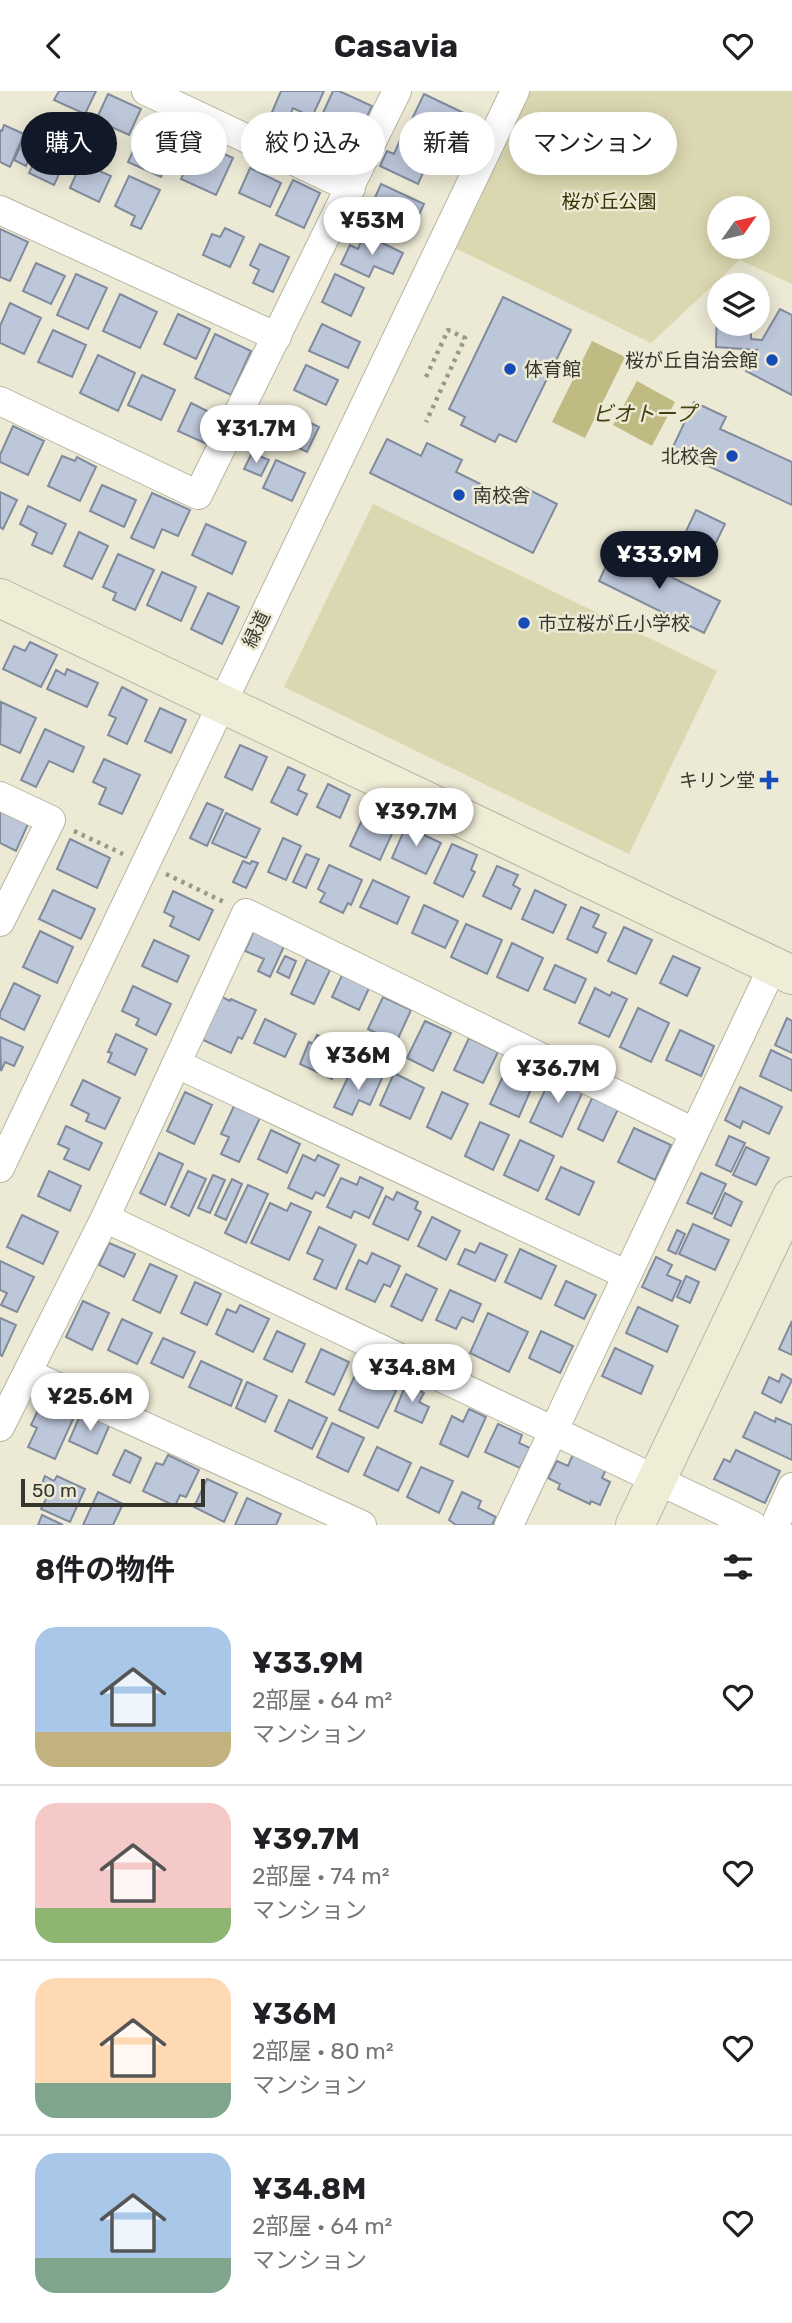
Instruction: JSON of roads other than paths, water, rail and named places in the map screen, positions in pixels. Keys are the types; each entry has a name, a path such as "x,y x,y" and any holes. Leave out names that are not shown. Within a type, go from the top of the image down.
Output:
{"street":[{"path":"145,91 351,187"},
{"path":"0,401 198,495 397,91"},
{"name":"緑道","path":"0,1168 514,91"},
{"path":"0,211 277,337"},
{"path":"0,598 783,970 694,1132 509,1525"},
{"path":"0,796 51,820 0,922"},
{"path":"0,1427 105,1218 246,913 694,1132"},
{"path":"177,1064 627,1275"},
{"path":"635,1525 792,1196"},
{"path":"105,1218 752,1525"},
{"path":"27,1373 362,1525"},
{"path":"775,1525 792,1487"}],"water":[{"path":"592,341 625,357 585,438 552,422"},
{"name":"ビオトープ","path":"637,381 675,402 652,446 613,425"}],"place":[{"name":"桜が丘自治会館","path":"772,360"},
{"name":"体育館","path":"510,369"},
{"name":"北校舎","path":"732,456"},
{"name":"南校舎","path":"459,495"},
{"name":"市立桜が丘小学校","path":"524,623"},
{"name":"キリン堂","path":"769,780"}],"park label":[{"name":"桜が丘公園","path":"609,201"}]}
